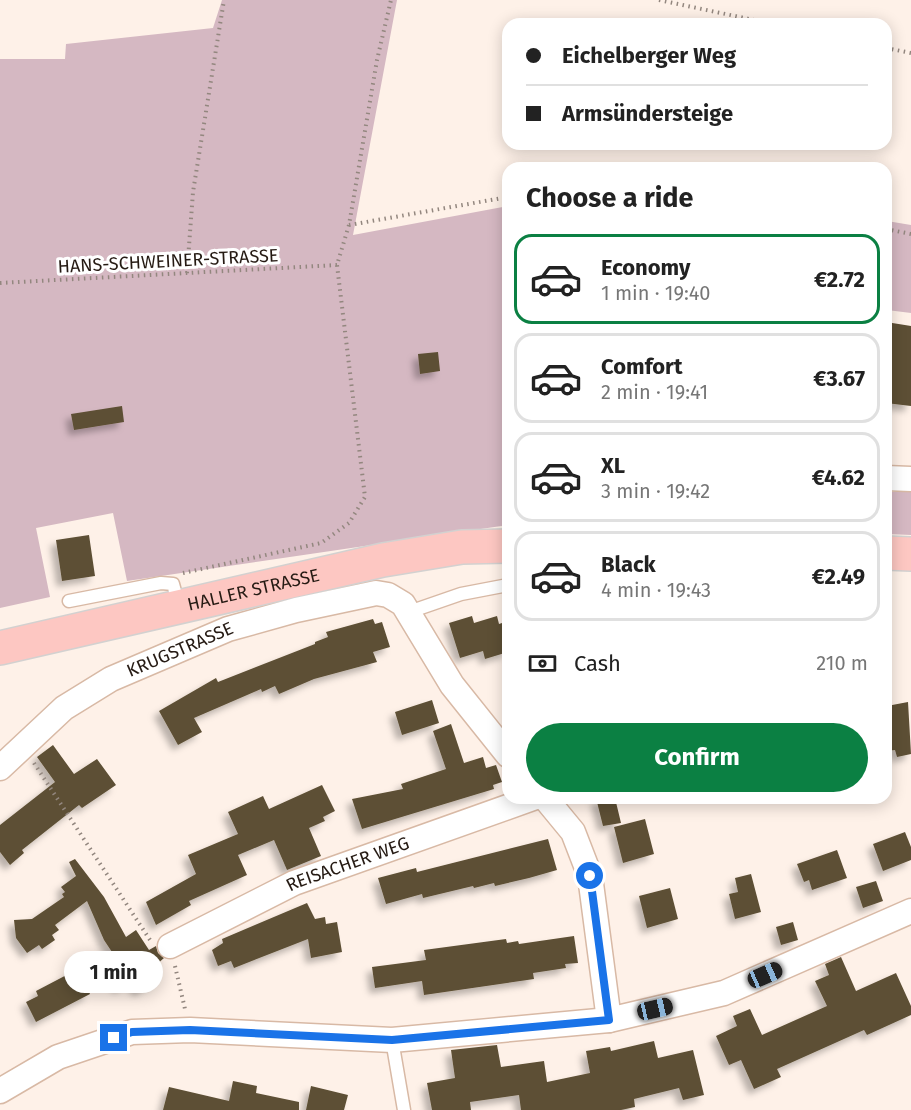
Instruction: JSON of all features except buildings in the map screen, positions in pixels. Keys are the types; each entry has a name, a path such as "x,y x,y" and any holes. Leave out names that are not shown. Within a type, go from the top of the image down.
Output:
{"main road":[{"name":"HALLER STRASSE","path":"0,648 176,595 462,547 502,546"},
{"path":"892,553 911,554"}],"street":[{"path":"892,478 911,479"},
{"name":"KRUGSTRASSE","path":"0,768 64,708 111,679 228,629 363,594 388,595 403,604 409,612"},
{"path":"409,612 452,685 502,747"},
{"name":"REISACHER WEG","path":"170,946 294,883 516,804"},
{"path":"550,804 573,832 590,876 609,1020"},
{"path":"0,1090 58,1057 132,1032 190,1030 392,1040 609,1020 724,993 911,911"}],"lane":[{"path":"69,601 161,583 176,595"},
{"path":"409,612 461,594 502,586"},
{"path":"392,1040 404,1110"}],"path":[{"path":"187,273 194,192 224,0"},
{"path":"176,595 179,574 321,543 349,523 365,497 337,265 349,225 377,60 391,0"},
{"path":"659,0 744,18"},
{"path":"892,49 911,53"},
{"path":"349,225 502,198"},
{"path":"892,230 911,234"},
{"name":"HANS-SCHWEINER-STRASSE","path":"0,283 337,265"},
{"path":"22,746 151,942 170,946 190,1030"}],"shaded area":[{"path":"222,0 397,0 353,235 502,207 502,526 127,581 113,513 36,528 50,597 0,608 0,59 65,59 66,44 213,28"},
{"path":"892,222 911,225 911,313 892,311"},
{"path":"892,492 911,492 911,535 892,534"}],"route":[{"path":"114,1038 132,1032 190,1030 392,1040 609,1020 590,876"}]}
